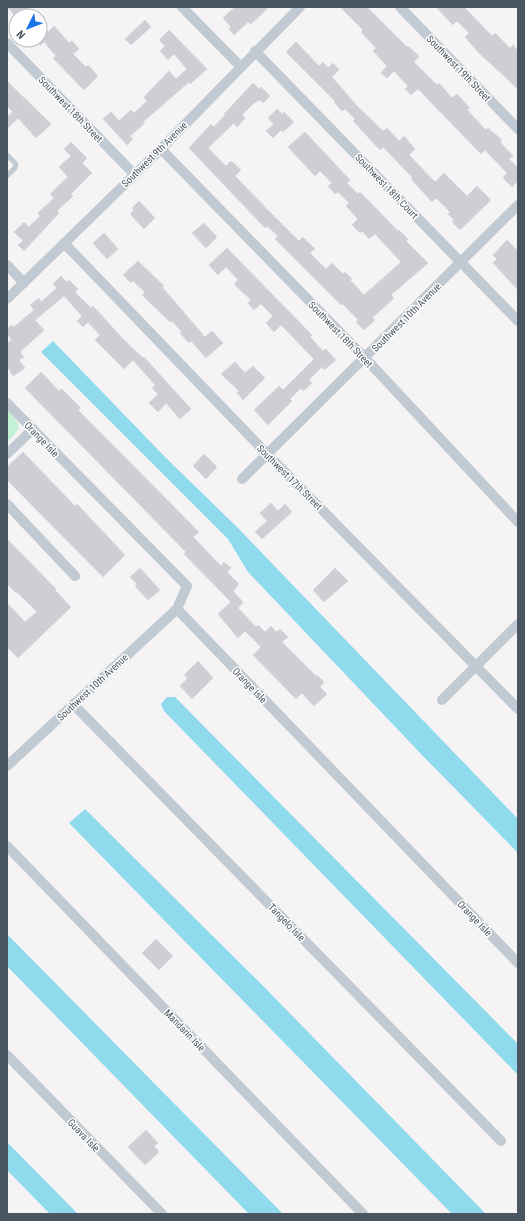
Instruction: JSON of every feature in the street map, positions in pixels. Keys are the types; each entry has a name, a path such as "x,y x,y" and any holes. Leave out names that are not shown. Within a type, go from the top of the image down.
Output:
{"street":[{"path":"182,7 240,66"},
{"name":"Southwest 9th Avenue","path":"7,299 161,149 240,66 300,7"},
{"name":"Southwest 19th Street","path":"400,7 518,128"},
{"name":"Southwest 18th Street","path":"7,43 134,174"},
{"name":"Southwest 18th Court","path":"255,51 518,321"},
{"name":"Southwest 18th Street","path":"161,149 365,358 518,522"},
{"name":"Southwest 10th Avenue","path":"242,479 268,455 518,205"},
{"name":"Southwest 17th Street","path":"64,243 268,455 518,709"},
{"path":"7,265 24,283"},
{"name":"Orange Isle","path":"7,403 187,586 177,609 518,963"},
{"path":"7,454 33,429"},
{"path":"7,504 75,576"},
{"name":"Southwest 10th Avenue","path":"7,766 177,609"},
{"path":"442,700 518,624"},
{"name":"Tangelo Isle","path":"73,704 501,1140"},
{"name":"Mandarin Isle","path":"7,846 363,1214"},
{"name":"Guava Isle","path":"7,1055 162,1214"}],"lane":[{"path":"7,155 16,164 15,168 7,176"}],"green space":[{"path":"7,410 19,426 16,433 7,442"}],"water":[{"path":"53,341 166,458 238,528 518,819 518,853 422,755 248,572 228,539 41,352"},
{"path":"167,697 175,697 518,1044 518,1075 164,711 161,704"},
{"path":"85,809 267,990 486,1214 452,1214 69,823"},
{"path":"7,934 283,1214 249,1214 7,966"},
{"path":"7,1142 78,1214 50,1214 7,1170"}],"building":[{"path":"7,7 28,8 8,8"},
{"path":"235,7 269,7 251,24 248,22 234,35 229,29 231,27 223,18"},
{"path":"340,7 367,7 407,47 408,46 419,56 414,62 437,85 439,83 452,98 457,94 470,108 467,110 486,130 488,128 502,140 500,142 513,156 509,159 518,168 518,181 512,187 503,178 507,173 485,150 481,154 418,89 411,95 405,89 408,86 394,71 387,78 381,73 387,66 373,51 376,48 361,32 363,30"},
{"path":"436,7 464,7 492,36 495,33 510,48 513,45 518,51 518,89 479,53 465,37 469,33 457,21 453,25"},
{"path":"145,20 151,27 131,45 125,39"},
{"path":"54,26 69,43 72,41 79,49 73,54 86,67 88,65 98,76 84,90 53,58 56,56 48,47 48,32"},
{"path":"169,30 207,69 190,84 189,82 143,122 144,124 130,136 133,139 127,145 103,119 111,112 119,121 131,110 134,113 147,101 144,97 169,71 176,79 187,69 174,54 168,60 160,51 165,46 159,40"},
{"path":"296,42 319,66 323,62 328,68 333,63 339,70 332,77 357,106 383,131 387,128 399,141 404,136 415,149 409,155 435,182 444,173 467,196 477,186 491,200 460,230 452,222 454,220 448,214 450,212 436,198 432,202 411,179 413,178 383,147 380,150 353,121 355,119 345,109 342,111 334,102 335,101 286,52"},
{"path":"7,81 51,124 36,138 18,118 7,129 7,117 13,112 7,106"},
{"path":"253,83 259,89 261,87 270,96 263,103 260,100 254,103 242,115 245,118 237,127 234,123 208,148 226,166 231,161 241,170 235,176 268,210 299,241 303,237 315,249 310,253 326,269 332,263 343,274 345,272 352,279 350,280 364,295 401,262 375,234 369,239 362,231 360,233 352,225 358,219 346,206 349,203 338,192 335,194 328,186 332,183 320,171 315,176 288,147 305,132 350,180 347,183 358,194 360,192 398,231 399,230 408,239 406,241 428,263 391,295 394,298 372,318 375,320 364,330 356,322 358,320 343,304 341,305 275,239 278,236 267,226 265,228 189,148 211,124 214,127"},
{"path":"277,109 282,114 284,112 294,122 283,132 281,130 273,138 266,131 274,124 268,118"},
{"path":"71,142 87,158 82,163 92,173 71,194 73,196 57,211 59,213 24,251 18,245 23,241 14,232 24,222 29,227 40,216 38,213 54,198 50,194 68,177 59,167 71,156 64,149"},
{"path":"139,201 155,218 144,229 130,214 134,210 132,208"},
{"path":"204,223 217,237 206,248 192,233"},
{"path":"104,233 118,249 107,259 93,243"},
{"path":"507,240 518,251 518,290 493,263 497,259 493,255"},
{"path":"227,248 312,335 310,337 323,351 326,349 336,360 324,370 322,367 309,380 312,383 303,391 301,388 290,399 292,401 268,425 254,410 279,386 283,390 314,359 281,325 274,332 266,323 273,316 261,304 254,310 248,303 251,300 234,284 238,280 226,267 218,275 209,265"},
{"path":"138,261 164,286 162,287 205,337 212,331 223,343 206,358 191,341 189,343 172,321 170,322 142,295 145,292 133,281 131,283 123,275"},
{"path":"61,276 67,282 69,280 78,289 75,292 91,308 93,306 123,339 143,358 144,357 191,409 180,419 166,403 158,412 149,403 158,394 152,388 155,385 133,360 124,369 95,340 100,335 88,322 83,327 77,321 82,316 64,296 35,320 44,330 20,352 24,357 19,360 25,368 13,376 7,366 7,343 12,340 7,334 7,329 12,325 14,327 34,310 30,305 39,298 41,302 57,288 53,284"},
{"path":"235,362 245,373 253,366 265,378 243,400 237,393 239,391 221,374"},
{"path":"41,372 59,391 62,389 81,408 78,410 199,532 193,537 221,566 224,562 231,568 227,572 239,584 233,591 243,602 238,608 256,627 258,625 265,632 271,626 276,632 280,629 288,637 282,642 324,682 320,687 327,694 314,706 302,693 296,699 253,655 261,647 245,631 238,638 218,614 231,602 184,554 186,552 25,388"},
{"path":"23,452 75,506 77,504 125,555 103,577 7,480 7,467"},
{"path":"204,454 217,467 206,479 193,466"},
{"path":"271,503 278,511 285,504 292,512 262,539 255,532 267,521 260,513"},
{"path":"7,539 56,589 55,590 71,607 18,658 7,647 7,603 25,622 37,612 7,584"},
{"path":"140,568 160,590 148,600 135,586 137,584 130,577"},
{"path":"335,568 348,581 324,602 313,590"},
{"path":"198,661 213,678 192,699 180,686 188,678 184,675"},
{"path":"156,939 173,956 159,970 142,953"},
{"path":"146,1130 158,1143 154,1146 159,1152 145,1165 128,1147"}]}
